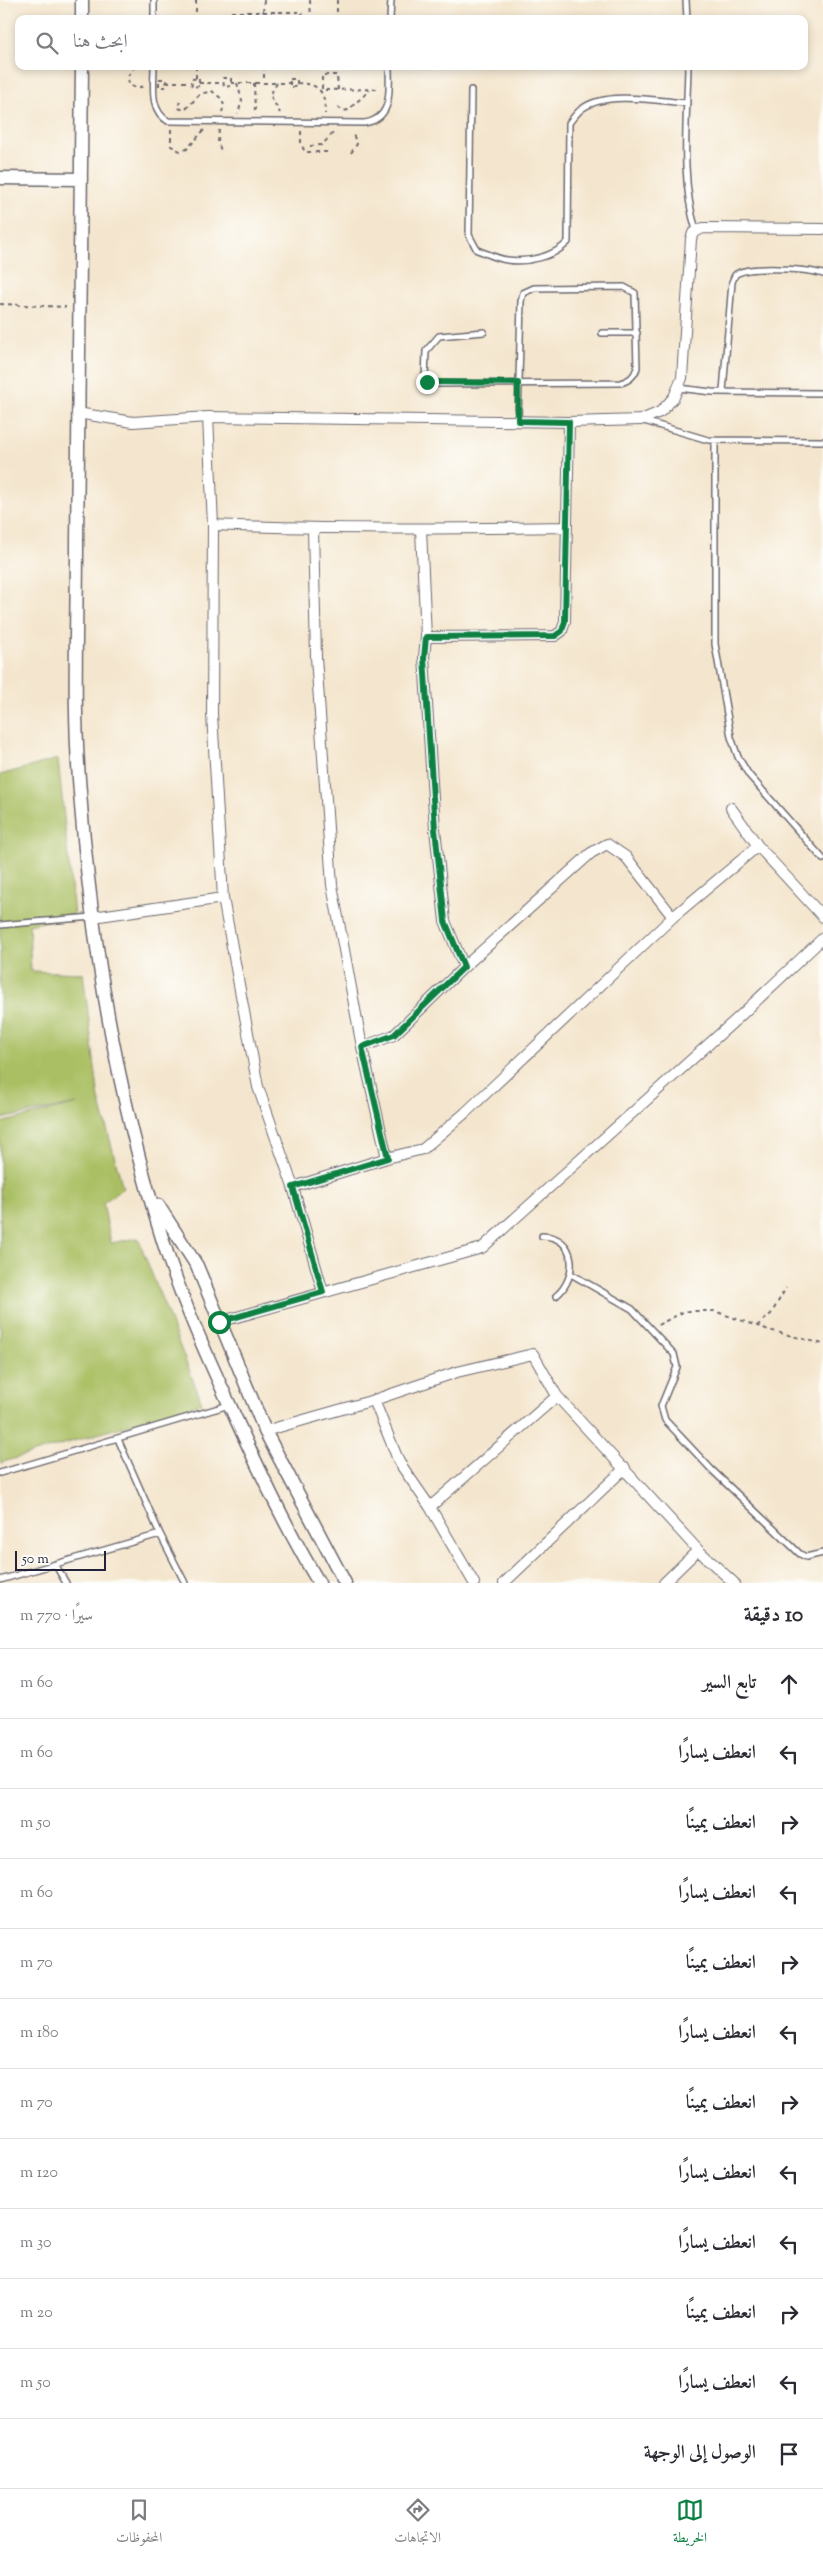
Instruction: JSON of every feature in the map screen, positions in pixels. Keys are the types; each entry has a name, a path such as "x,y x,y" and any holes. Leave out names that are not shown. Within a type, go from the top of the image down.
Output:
{"street":[{"path":"82,0 82,15"},
{"path":"82,70 77,413 77,736 83,828 92,917 114,1046 156,1217 175,1275 230,1405 274,1501 319,1583"},
{"path":"0,178 81,179"},
{"path":"77,413 133,422 208,417 569,422 642,420 660,412 674,397 678,388 683,368 691,239 696,230 702,228 823,229"},
{"path":"208,417 213,525 212,714 223,898 258,1088 293,1187 323,1292"},
{"path":"426,637 555,636 562,631 565,621 569,422"},
{"path":"213,525 313,529 421,530 566,527"},
{"path":"313,529 316,657 332,886 362,1047 388,1158"},
{"path":"421,530 426,637 424,658 435,829 445,921 464,967"},
{"path":"731,808 758,846 823,917"},
{"path":"362,1047 394,1035 464,967 592,853 607,844 626,857 673,918"},
{"path":"293,1187 423,1149 465,1113 673,918 758,846"},
{"path":"92,917 223,898"},
{"path":"219,1322 482,1248 733,1023 823,938"},
{"path":"148,1184 165,1217 192,1256 265,1431 345,1583"},
{"path":"265,1431 374,1400 457,1372 533,1354 557,1396 625,1468 698,1550 734,1583"},
{"path":"430,1507 557,1396"},
{"path":"374,1400 399,1462 430,1507 474,1583"},
{"path":"504,1583 625,1468"},
{"path":"664,1583 698,1550"}],"lane":[{"path":"154,0 154,15"},
{"path":"390,0 390,15"},
{"path":"686,0 687,15"},
{"path":"154,70 156,109 163,118 174,122 255,123 364,123 375,121 387,107 389,70"},
{"path":"688,70 688,194 696,230"},
{"path":"471,90 469,235 477,250 506,260 533,259 560,251 568,242 569,122 582,109 599,101 619,99 687,103"},
{"path":"723,391 732,282 735,275 744,271 796,269 823,274"},
{"path":"484,332 450,333 439,336 426,351 425,380 433,384 518,383 620,383 628,380 637,368 636,297 628,288 530,289 522,297 518,383 518,421"},
{"path":"602,333 637,333"},
{"path":"678,388 823,393"},
{"path":"642,420 674,429 695,438 715,440 823,441"},
{"path":"715,440 714,630 718,672 730,737 738,757 749,775 823,859"},
{"path":"0,925 92,917"},
{"path":"542,1236 560,1240 568,1249 572,1260 571,1274 566,1286 556,1296"},
{"path":"571,1274 624,1303 674,1354 678,1363 676,1372 661,1406 665,1420 711,1469 800,1554 806,1557 823,1553"},
{"path":"0,1474 230,1405"},
{"path":"118,1439 184,1583"},
{"path":"0,1580 160,1534"},
{"path":"55,1564 66,1583"}],"path":[{"path":"196,0 196,15"},
{"path":"263,12 264,0"},
{"path":"310,0 311,15"},
{"path":"337,0 337,15"},
{"path":"230,15 230,12 302,12 302,15"},
{"path":"132,70 128,76 132,87 142,88 154,78"},
{"path":"196,70 196,78 199,78 199,83"},
{"path":"264,70 264,83"},
{"path":"323,123 325,106 322,91 322,75 337,74 338,90"},
{"path":"196,78 191,78 192,87 199,86 199,83 224,83 224,86 231,86 231,83 290,83 290,87 297,87 297,83 313,84 322,91 389,89"},
{"path":"224,83 224,78 231,78 231,83"},
{"path":"166,82 191,82"},
{"path":"221,152 218,136 241,106 242,94 238,83"},
{"path":"254,83 255,123"},
{"path":"276,83 271,90 271,99 288,122"},
{"path":"338,107 342,111 348,110 370,90"},
{"path":"174,122 170,132 171,146 180,151 187,149 223,110 224,102 220,95 212,91 204,92 190,107 182,111 178,107 180,101"},
{"path":"306,123 301,133 303,149 309,153 330,152"},
{"path":"310,146 322,145 337,130"},
{"path":"347,130 353,134 356,140 356,147 351,153"},
{"path":"0,304 79,307"},
{"path":"757,1326 771,1314 786,1288"},
{"path":"651,1329 681,1312 689,1310 714,1311 757,1326 823,1344"}],"green space":[{"path":"58,759 74,915 29,925 31,971 83,973 99,1099 123,1188 103,1203 111,1243 138,1238 202,1403 0,1463 0,1123 77,1104 0,1119 0,775"}],"route":[{"path":"219,1322 323,1292 293,1187 388,1158 362,1047 394,1035 464,967 445,921 435,829 424,658 426,637 555,636 562,631 565,621 569,422 518,421 518,383 430,384 427,382"}]}
